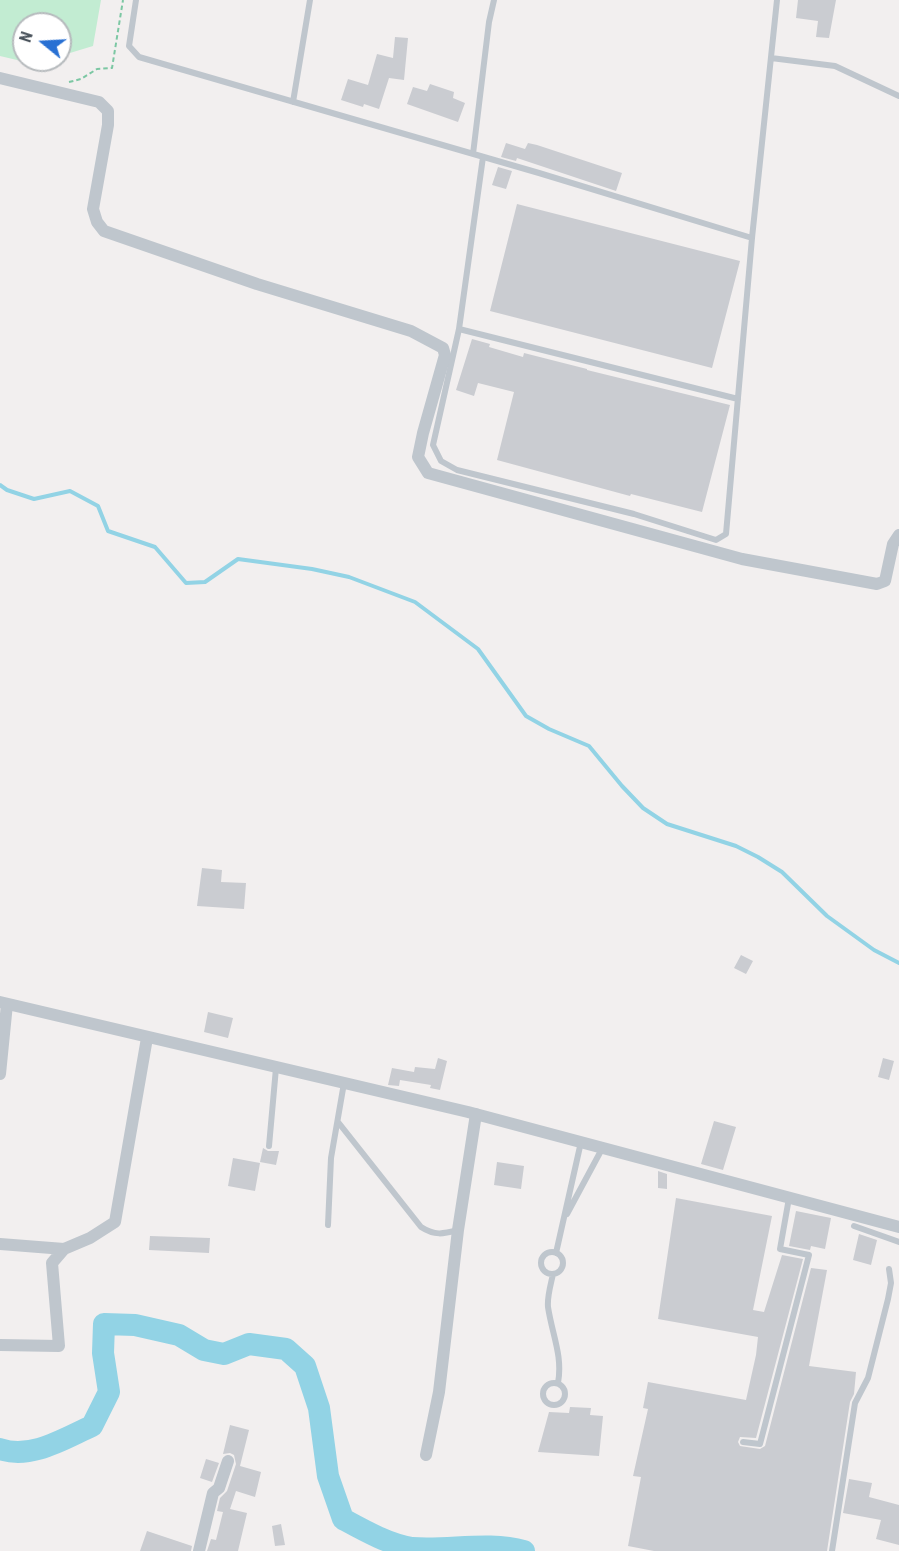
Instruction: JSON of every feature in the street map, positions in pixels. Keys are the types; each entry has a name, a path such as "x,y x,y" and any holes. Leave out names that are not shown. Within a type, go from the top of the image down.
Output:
{"street":[{"path":"0,78 99,102 108,111 108,124 93,209 96,222 104,231 257,284 411,331 443,348 445,355 418,458 428,473 742,559 877,584 885,580 893,544 899,535"},
{"path":"0,1074 3,1003 476,1114 899,1227"},
{"path":"0,1345 59,1346 52,1263 64,1250 90,1238 115,1222 147,1038"},
{"path":"426,1455 439,1392 458,1230 476,1114"},
{"path":"0,1244 64,1250"},
{"path":"199,1551 213,1493 219,1488 228,1461"}],"lane":[{"path":"136,0 129,46 139,57 474,154 752,238"},
{"path":"293,102 310,0"},
{"path":"474,154 489,22 494,0"},
{"path":"483,157 459,329 433,445 441,461 457,470 634,514 716,540 726,534 752,238 777,0"},
{"path":"771,58 835,66 899,96"},
{"path":"459,329 738,399"},
{"path":"269,1146 276,1068"},
{"path":"328,1225 331,1158 344,1083"},
{"path":"338,1122 421,1227 432,1234 458,1230"},
{"path":"556,1253 581,1142"},
{"path":"563,1222 603,1147"},
{"path":"743,1442 760,1444 809,1254 780,1248 789,1198"},
{"path":"854,1226 898,1242 894,1250"},
{"path":"549,1252 561,1257 563,1264 560,1270 553,1274 544,1269 542,1260 549,1252"},
{"path":"832,1551 855,1403 867,1381 877,1344 891,1283 889,1269"},
{"path":"553,1274 548,1305 560,1358 561,1370 558,1383"}],"path":[{"path":"60,83 81,80 97,69 112,68 123,0"}],"green space":[{"path":"0,0 101,0 93,46 72,52 72,12 12,12 12,59 0,56"}],"building":[{"path":"798,0 836,0 829,38 816,37 818,21 796,18"},
{"path":"395,37 408,38 404,80 389,78 379,109 341,100 348,79 368,85 377,54 393,58"},
{"path":"430,84 454,92 453,98 465,103 458,122 407,104 413,87 427,91"},
{"path":"506,143 525,149 528,143 537,145 622,173 616,191 517,158 516,161 501,157"},
{"path":"498,167 512,171 506,189 492,185"},
{"path":"517,204 740,261 712,368 490,311"},
{"path":"472,339 490,344 489,347 523,357 524,353 730,405 702,512 631,494 630,496 497,460 514,392 478,383 474,396 456,390"},
{"path":"202,868 222,870 221,882 246,883 244,909 197,906"},
{"path":"741,955 753,961 746,974 734,968"},
{"path":"208,1012 233,1018 228,1038 204,1032"},
{"path":"438,1058 447,1061 440,1090 430,1088 431,1085 400,1080 399,1086 388,1085 392,1068 414,1072 415,1067 435,1069"},
{"path":"883,1058 894,1061 889,1080 878,1077"},
{"path":"714,1121 736,1127 723,1170 701,1164"},
{"path":"263,1148 268,1151 279,1151 276,1165 260,1162"},
{"path":"233,1158 260,1163 255,1191 228,1186"},
{"path":"497,1162 524,1166 521,1189 494,1185"},
{"path":"658,1171 667,1174 667,1189 658,1188"},
{"path":"676,1198 772,1216 753,1310 764,1312 782,1255 803,1259 756,1438 740,1437 738,1442 740,1446 760,1449 765,1446 811,1268 827,1270 809,1366 856,1372 827,1551 654,1551 628,1546 641,1477 633,1476 648,1409 643,1408 648,1382 746,1400 756,1355 758,1337 658,1319"},
{"path":"796,1211 831,1218 825,1249 811,1246 810,1250 789,1246"},
{"path":"859,1234 877,1240 871,1265 853,1260"},
{"path":"150,1236 210,1238 209,1253 149,1250"},
{"path":"570,1407 591,1408 590,1415 603,1416 599,1456 538,1452 549,1412 569,1413"},
{"path":"230,1425 249,1430 240,1466 261,1472 255,1497 236,1491 230,1509 247,1513 238,1551 207,1551 211,1539 216,1540 223,1512 217,1511 220,1498 227,1491 236,1464 234,1455 223,1454"},
{"path":"206,1459 219,1463 212,1482 200,1478"},
{"path":"849,1479 872,1483 869,1497 899,1505 899,1545 876,1539 881,1520 843,1513"},
{"path":"281,1524 285,1545 275,1546 272,1526"},
{"path":"147,1531 192,1546 191,1551 140,1551"}],"waterway":[{"path":"0,485 7,490 34,499 70,491 98,506 108,531 155,547 186,583 205,582 238,559 312,569 349,577 415,602 478,649 526,716 549,729 589,746 643,808 667,824 736,846 758,857 782,872 827,916 874,950 899,963"},
{"path":"0,1449 12,1452 36,1450 92,1426 109,1392 103,1353 104,1324 135,1325 179,1335 204,1350 224,1354 249,1344 286,1349 305,1366 319,1408 328,1476 343,1519 385,1540 412,1548 482,1546 524,1551"}]}
